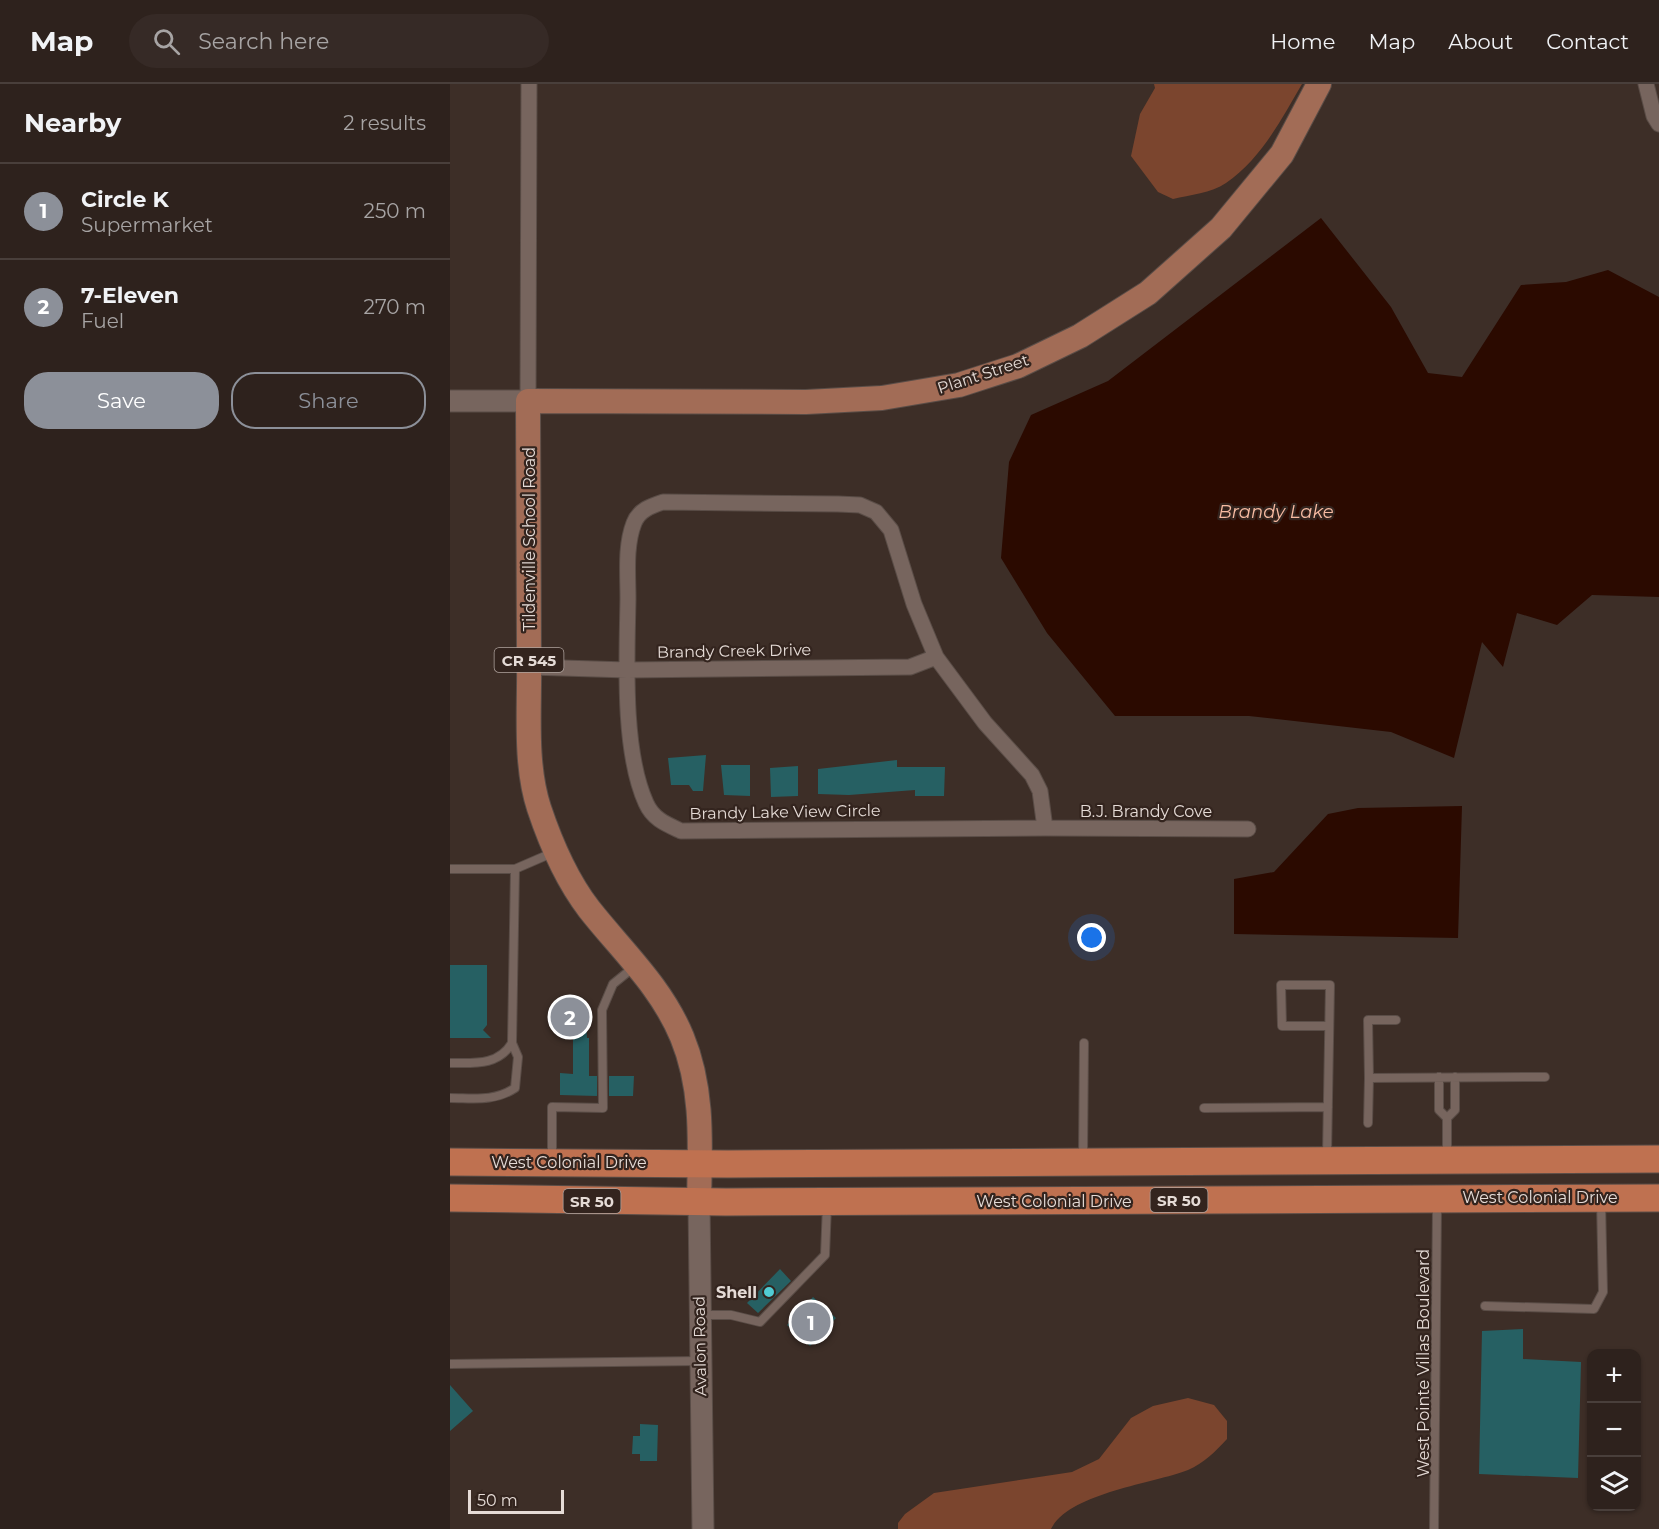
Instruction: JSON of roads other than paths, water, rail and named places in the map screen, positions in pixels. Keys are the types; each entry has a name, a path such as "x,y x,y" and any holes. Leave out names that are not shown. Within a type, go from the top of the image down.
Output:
{"highway":[{"path":"1437,1197 1443,1183 1455,1174 1507,1159"},
{"name":"West Colonial Drive","path":"450,1162 700,1164 1659,1159"},
{"path":"1314,1198 1414,1184 1447,1160"},
{"name":"West Colonial Drive","path":"450,1198 827,1202 1659,1197"}],"main road":[{"name":"Plant Street","path":"528,401 806,402 882,398 959,385 1018,366 1080,336 1148,293 1221,228 1282,154 1319,84"},
{"path":"450,401 528,401"},
{"name":"Tildenville School Road","path":"528,401 532,775 538,804 555,852 587,907 638,964 672,1016 690,1060 699,1102 700,1164"},
{"name":"Avalon Road","path":"700,1164 699,1315 703,1529"}],"street":[{"name":"Tildenville School Road","path":"528,401 529,84"},
{"path":"1646,84 1654,116 1659,124"},
{"name":"Brandy Lake View Circle","path":"663,502 860,505 876,512 891,530 914,604 936,657 985,723 1032,775 1040,791 1045,828 681,831 658,820 646,804 633,755 627,670 629,541 635,520 645,509 663,502"},
{"name":"Brandy Creek Drive","path":"530,667 627,670 910,667 936,657"},
{"name":"B.J. Brandy Cove","path":"1045,828 1248,830"}],"lane":[{"path":"450,869 515,869 555,852"},
{"path":"450,1098 490,1099 503,1096 515,1088 518,1057 512,1043 515,869"},
{"path":"552,1162 552,1107 603,1108 602,1010 613,984 638,964"},
{"path":"1328,1159 1330,985 1281,985 1282,1026 1329,1026"},
{"path":"1368,1123 1368,1020 1396,1020"},
{"path":"450,1063 485,1063 506,1052 512,1043"},
{"path":"1083,1162 1084,1043"},
{"path":"1439,1077 1439,1110 1447,1119"},
{"path":"1447,1160 1447,1119 1455,1110 1455,1077"},
{"path":"1369,1078 1545,1077"},
{"path":"1204,1108 1328,1107"},
{"name":"West Pointe Villas Boulevard","path":"1434,1529 1437,1197"},
{"path":"1485,1306 1594,1309 1603,1292 1601,1197"},
{"path":"699,1315 732,1315 760,1322 825,1255 827,1202"},
{"path":"450,1364 701,1361"}],"water":[{"name":"Brandy Lake","path":"1321,218 1391,307 1428,373 1462,377 1521,285 1566,282 1608,270 1659,297 1659,597 1592,595 1557,625 1517,613 1503,667 1482,642 1454,758 1391,732 1249,716 1115,716 1047,633 1001,558 1009,462 1031,415 1108,381"},
{"path":"1462,806 1458,938 1234,934 1234,879 1274,872 1328,814 1358,808"}],"place":[{"name":"7-Eleven","path":"570,1017"},
{"name":"Shell","path":"769,1292"},
{"name":"Circle K","path":"811,1322"}]}
